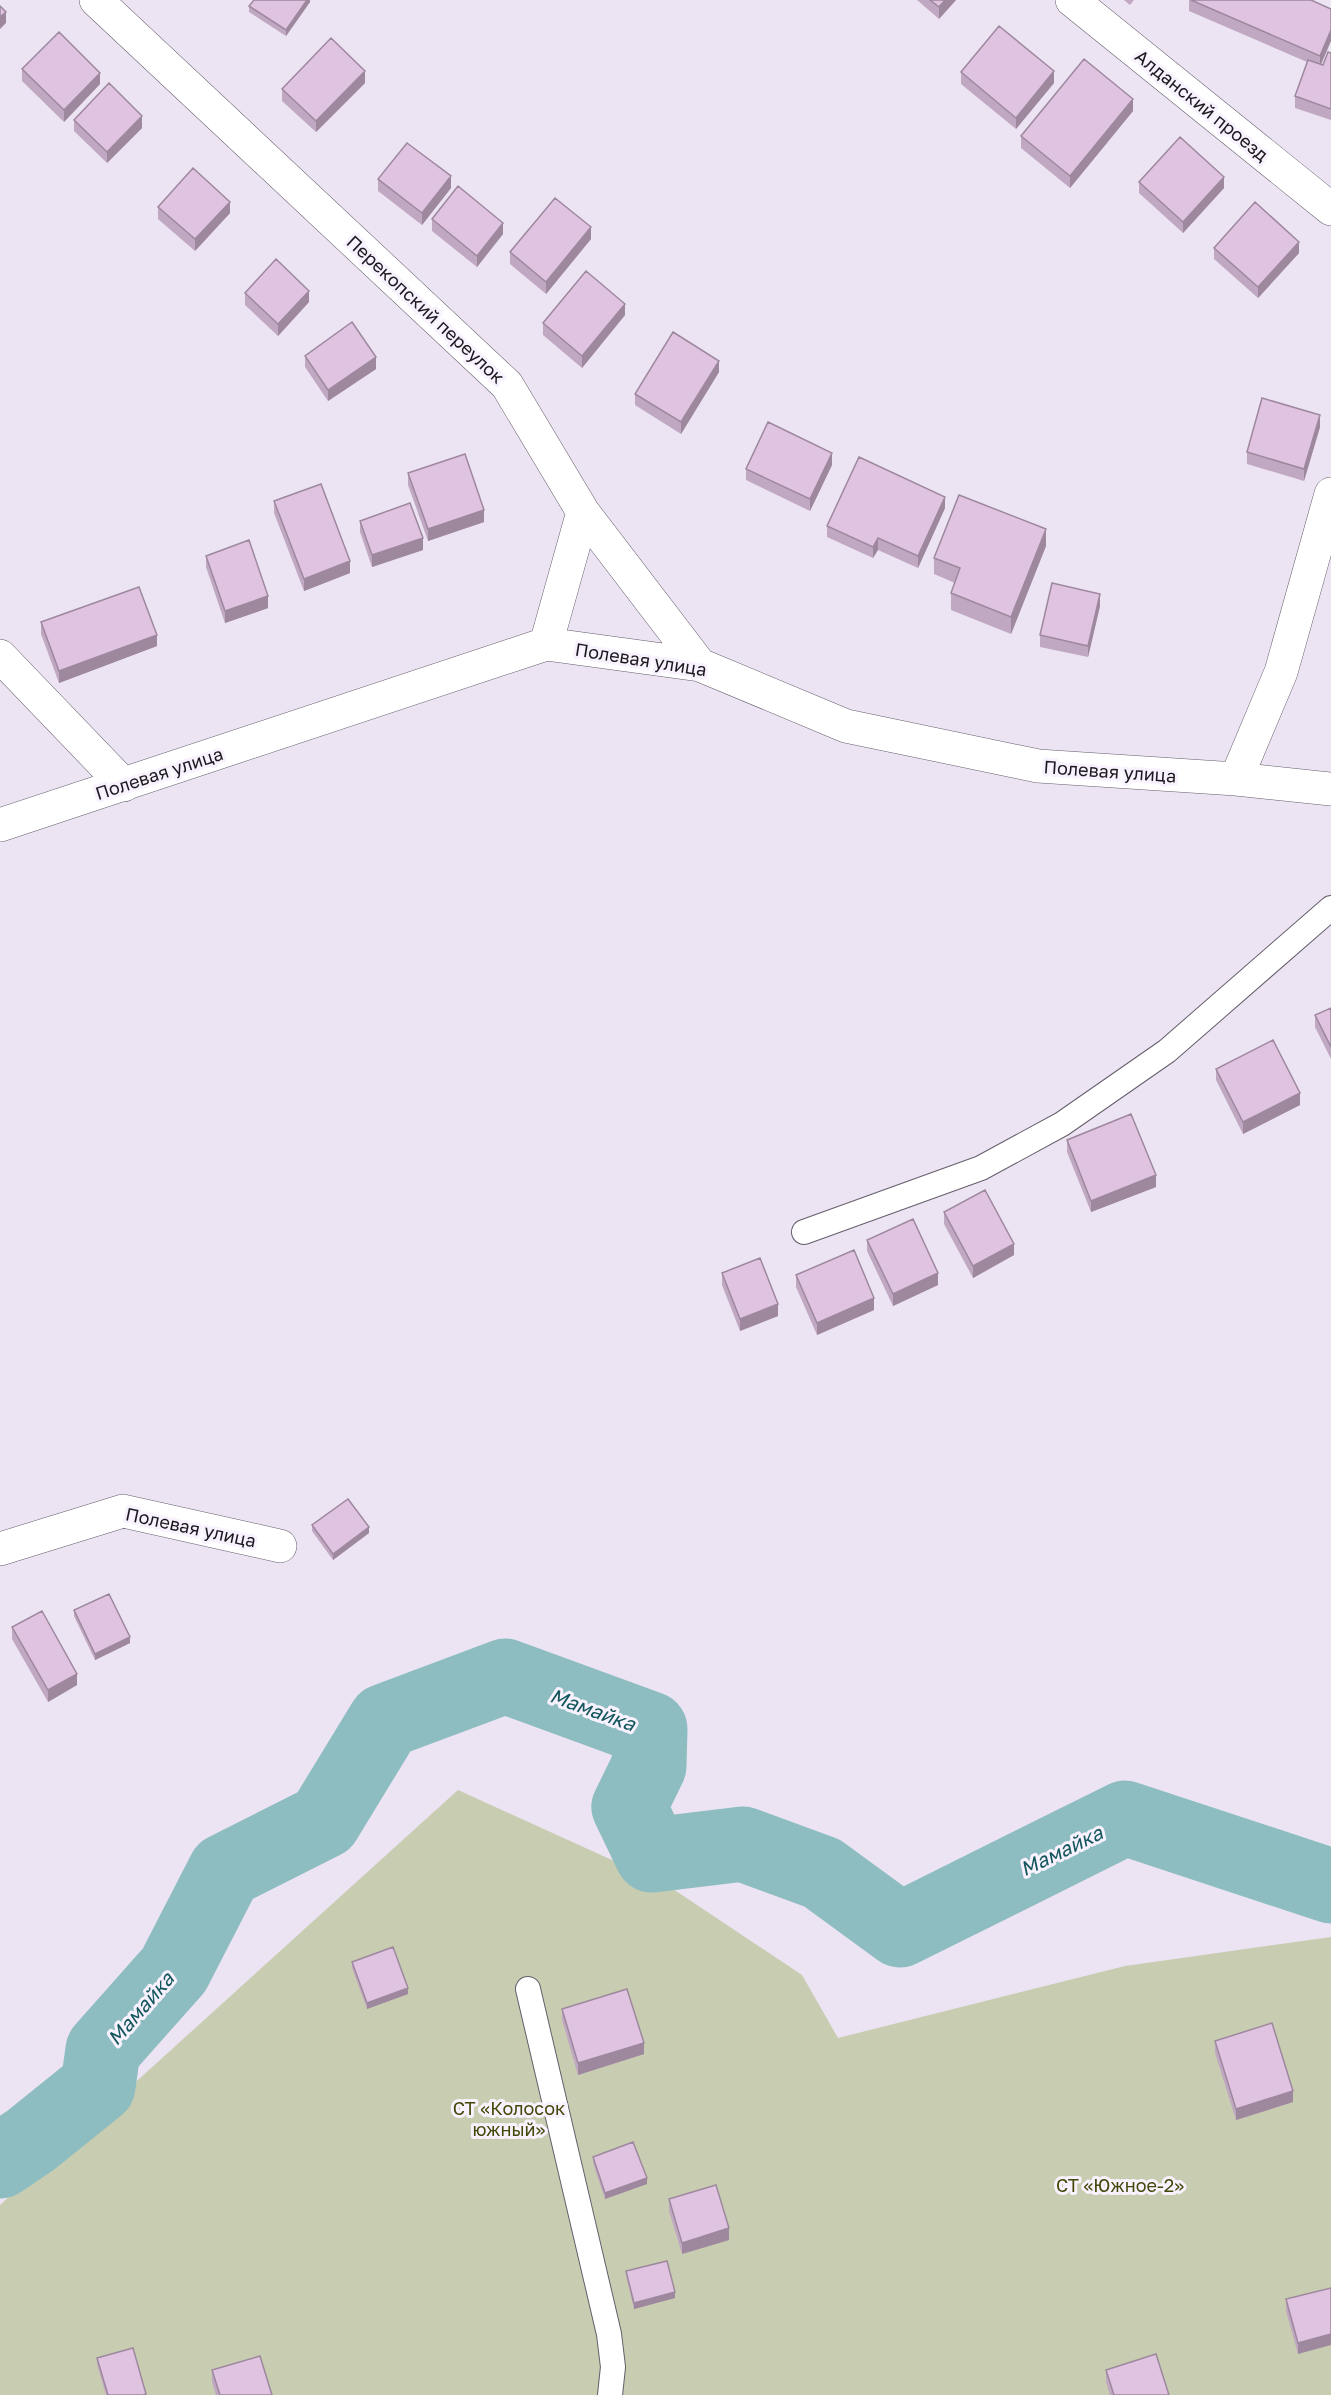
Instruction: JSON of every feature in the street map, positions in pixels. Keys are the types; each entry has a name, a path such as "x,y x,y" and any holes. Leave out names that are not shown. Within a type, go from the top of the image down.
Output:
{"street":[{"name":"Перекопский переулок","path":"96,0 507,385 583,512 700,666"},
{"name":"Алданский проезд","path":"1072,0 1331,209"},
{"path":"1236,780 1281,672 1331,494"},
{"path":"546,644 583,512"},
{"name":"Полевая улица","path":"0,825 546,644 700,666 846,726 1038,766 1331,789"},
{"path":"0,656 124,785"},
{"name":"Полевая улица","path":"0,1549 123,1511 280,1546"}],"lane":[{"path":"804,1232 981,1168 1062,1124 1167,1051 1331,908"},
{"path":"528,1989 609,2334 613,2367 609,2395"}],"green space":[{"name":"СТ «Колосок южный»","path":"458,1790 667,1885 802,1975 838,2038 1125,1966 1331,1937 1331,2395 0,2395 0,2205"}],"building":[{"path":"254,0 307,0 286,30 249,6"},
{"path":"930,0 945,0 939,7"},
{"path":"1191,0 1311,0 1331,9 1331,30 1320,56"},
{"path":"0,6 6,12 0,17"},
{"path":"999,26 1054,71 1016,118 961,72"},
{"path":"59,32 100,73 64,110 22,69"},
{"path":"331,38 365,71 316,121 282,89"},
{"path":"1328,52 1331,53 1331,109 1295,96 1308,60 1323,65"},
{"path":"1084,59 1133,99 1070,176 1021,136"},
{"path":"109,83 142,116 107,152 74,120"},
{"path":"1180,137 1224,177 1183,222 1139,182"},
{"path":"407,143 451,176 422,213 378,179"},
{"path":"193,168 230,202 195,239 158,207"},
{"path":"458,186 503,223 477,256 432,219"},
{"path":"555,198 591,227 546,282 510,252"},
{"path":"1255,202 1299,242 1258,287 1214,248"},
{"path":"276,259 309,291 278,324 245,293"},
{"path":"586,271 625,304 582,356 543,323"},
{"path":"352,322 376,357 328,390 305,356"},
{"path":"673,332 719,361 681,422 635,394"},
{"path":"1262,398 1320,415 1304,469 1247,452"},
{"path":"768,422 832,453 810,499 746,469"},
{"path":"465,454 484,510 428,529 408,473"},
{"path":"859,457 945,497 918,556 878,538 873,547 827,526"},
{"path":"321,484 350,561 304,579 274,501"},
{"path":"959,495 1046,529 1011,617 951,593 960,568 934,558"},
{"path":"410,503 423,538 372,555 360,521"},
{"path":"249,540 268,596 225,611 206,556"},
{"path":"1052,583 1100,594 1088,646 1040,635"},
{"path":"139,587 157,635 59,671 41,622"},
{"path":"1331,1008 1331,1047 1315,1015"},
{"path":"1273,1040 1300,1093 1243,1122 1216,1069"},
{"path":"1131,1114 1156,1175 1091,1201 1067,1140"},
{"path":"985,1190 1014,1244 973,1266 944,1212"},
{"path":"913,1219 938,1273 893,1294 867,1240"},
{"path":"854,1250 874,1298 817,1323 796,1275"},
{"path":"760,1258 778,1304 740,1319 722,1273"},
{"path":"348,1499 369,1527 333,1554 312,1525"},
{"path":"109,1594 130,1637 95,1654 74,1610"},
{"path":"42,1611 77,1674 48,1690 12,1627"},
{"path":"393,1947 408,1988 367,2003 352,1962"},
{"path":"627,1989 644,2043 578,2063 562,2009"},
{"path":"1272,2023 1293,2091 1236,2109 1215,2041"},
{"path":"633,2142 647,2178 605,2193 593,2157"},
{"path":"716,2185 729,2228 682,2243 669,2199"},
{"path":"667,2261 675,2292 634,2303 626,2271"},
{"path":"1331,2288 1331,2334 1298,2343 1286,2299"},
{"path":"133,2348 146,2394 108,2395 97,2358"},
{"path":"1156,2354 1169,2395 1114,2395 1106,2370"},
{"path":"260,2356 272,2395 220,2395 212,2370"}],"waterway":[{"name":"Мамайка","path":"0,2161 31,2140 98,2086 103,2050 174,1970 225,1871 324,1821 385,1721 505,1676 650,1729 649,1766 629,1807 652,1855 743,1844 822,1873 900,1930 1125,1818 1331,1886"}],"park label":[{"name":"СТ «Южное-2»","path":"1120,2185"}]}
